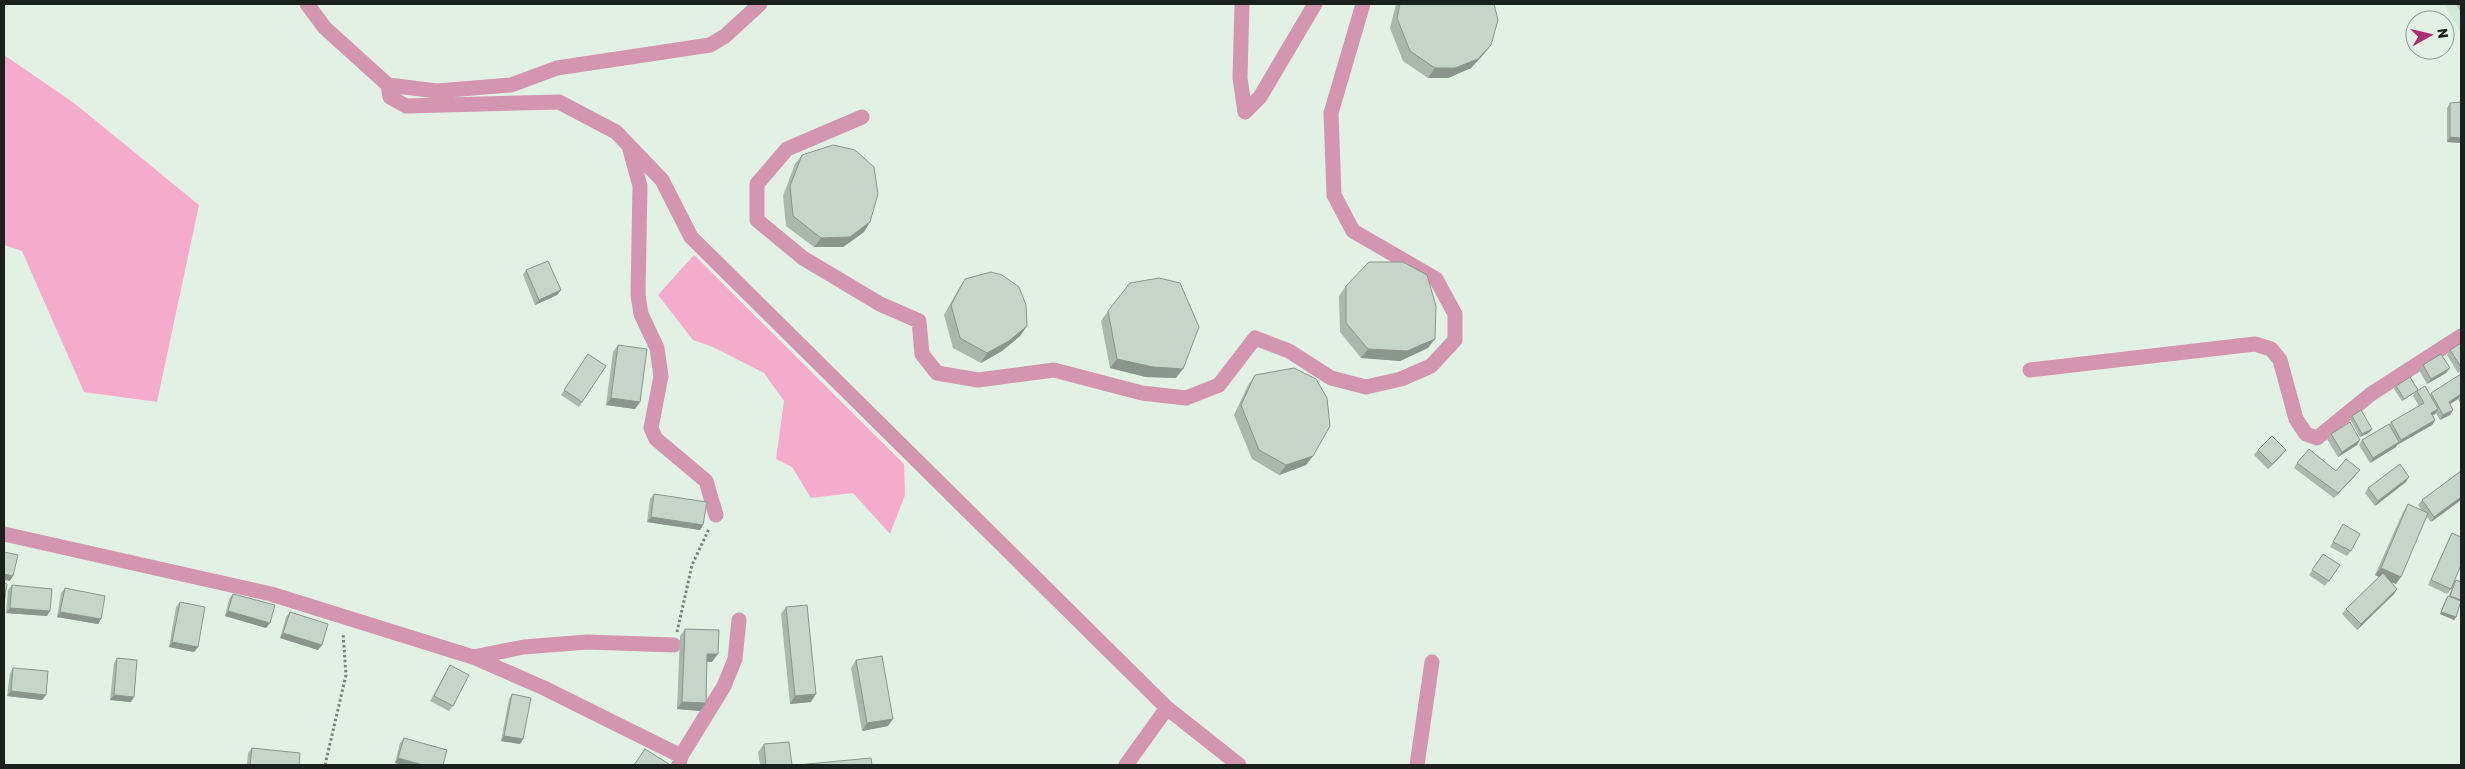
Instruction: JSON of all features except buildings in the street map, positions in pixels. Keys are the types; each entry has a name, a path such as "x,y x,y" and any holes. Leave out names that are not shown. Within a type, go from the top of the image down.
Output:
{"street":[{"path":"307,4 325,28 388,85 437,91 482,89 511,85 557,68 710,45 725,36 760,4"},
{"path":"1242,4 1240,78 1245,112 1260,97 1315,4"},
{"path":"862,118 787,149 757,184 757,220 803,258 880,304 919,321 922,354 937,374 978,380 1054,370 1142,393 1186,398 1218,385 1255,338 1289,351 1331,378 1366,387 1401,379 1431,366 1455,340 1455,314 1436,279 1353,231 1334,195 1331,114 1363,4"},
{"path":"388,85 390,97 406,106 559,102 616,132 662,180 691,237 1167,708 1239,765"},
{"path":"628,144 640,186 638,295 641,314 657,348 661,376 651,428 656,438 706,481 716,514"},
{"path":"2030,370 2256,344 2271,349 2280,360 2296,419 2306,434 2318,438 2371,394 2461,336"},
{"path":"4,534 271,594 472,657 544,688 680,760 724,686 735,659 738,620"},
{"path":"472,657 524,647 587,642 674,645"},
{"path":"1417,765 1432,662"},
{"path":"1126,765 1167,708"}],"path":[{"path":"674,645 692,565 716,514"},
{"path":"325,765 346,675 342,615"}],"shaded area":[{"path":"2444,4 2461,4 2461,33 2455,23 2455,10 2448,10"},
{"path":"4,55 74,103 199,205 157,402 84,392 22,251 4,245"},
{"path":"694,255 904,464 905,495 890,534 853,493 811,498 792,467 776,459 784,401 764,373 713,347 693,340 658,295"}]}
